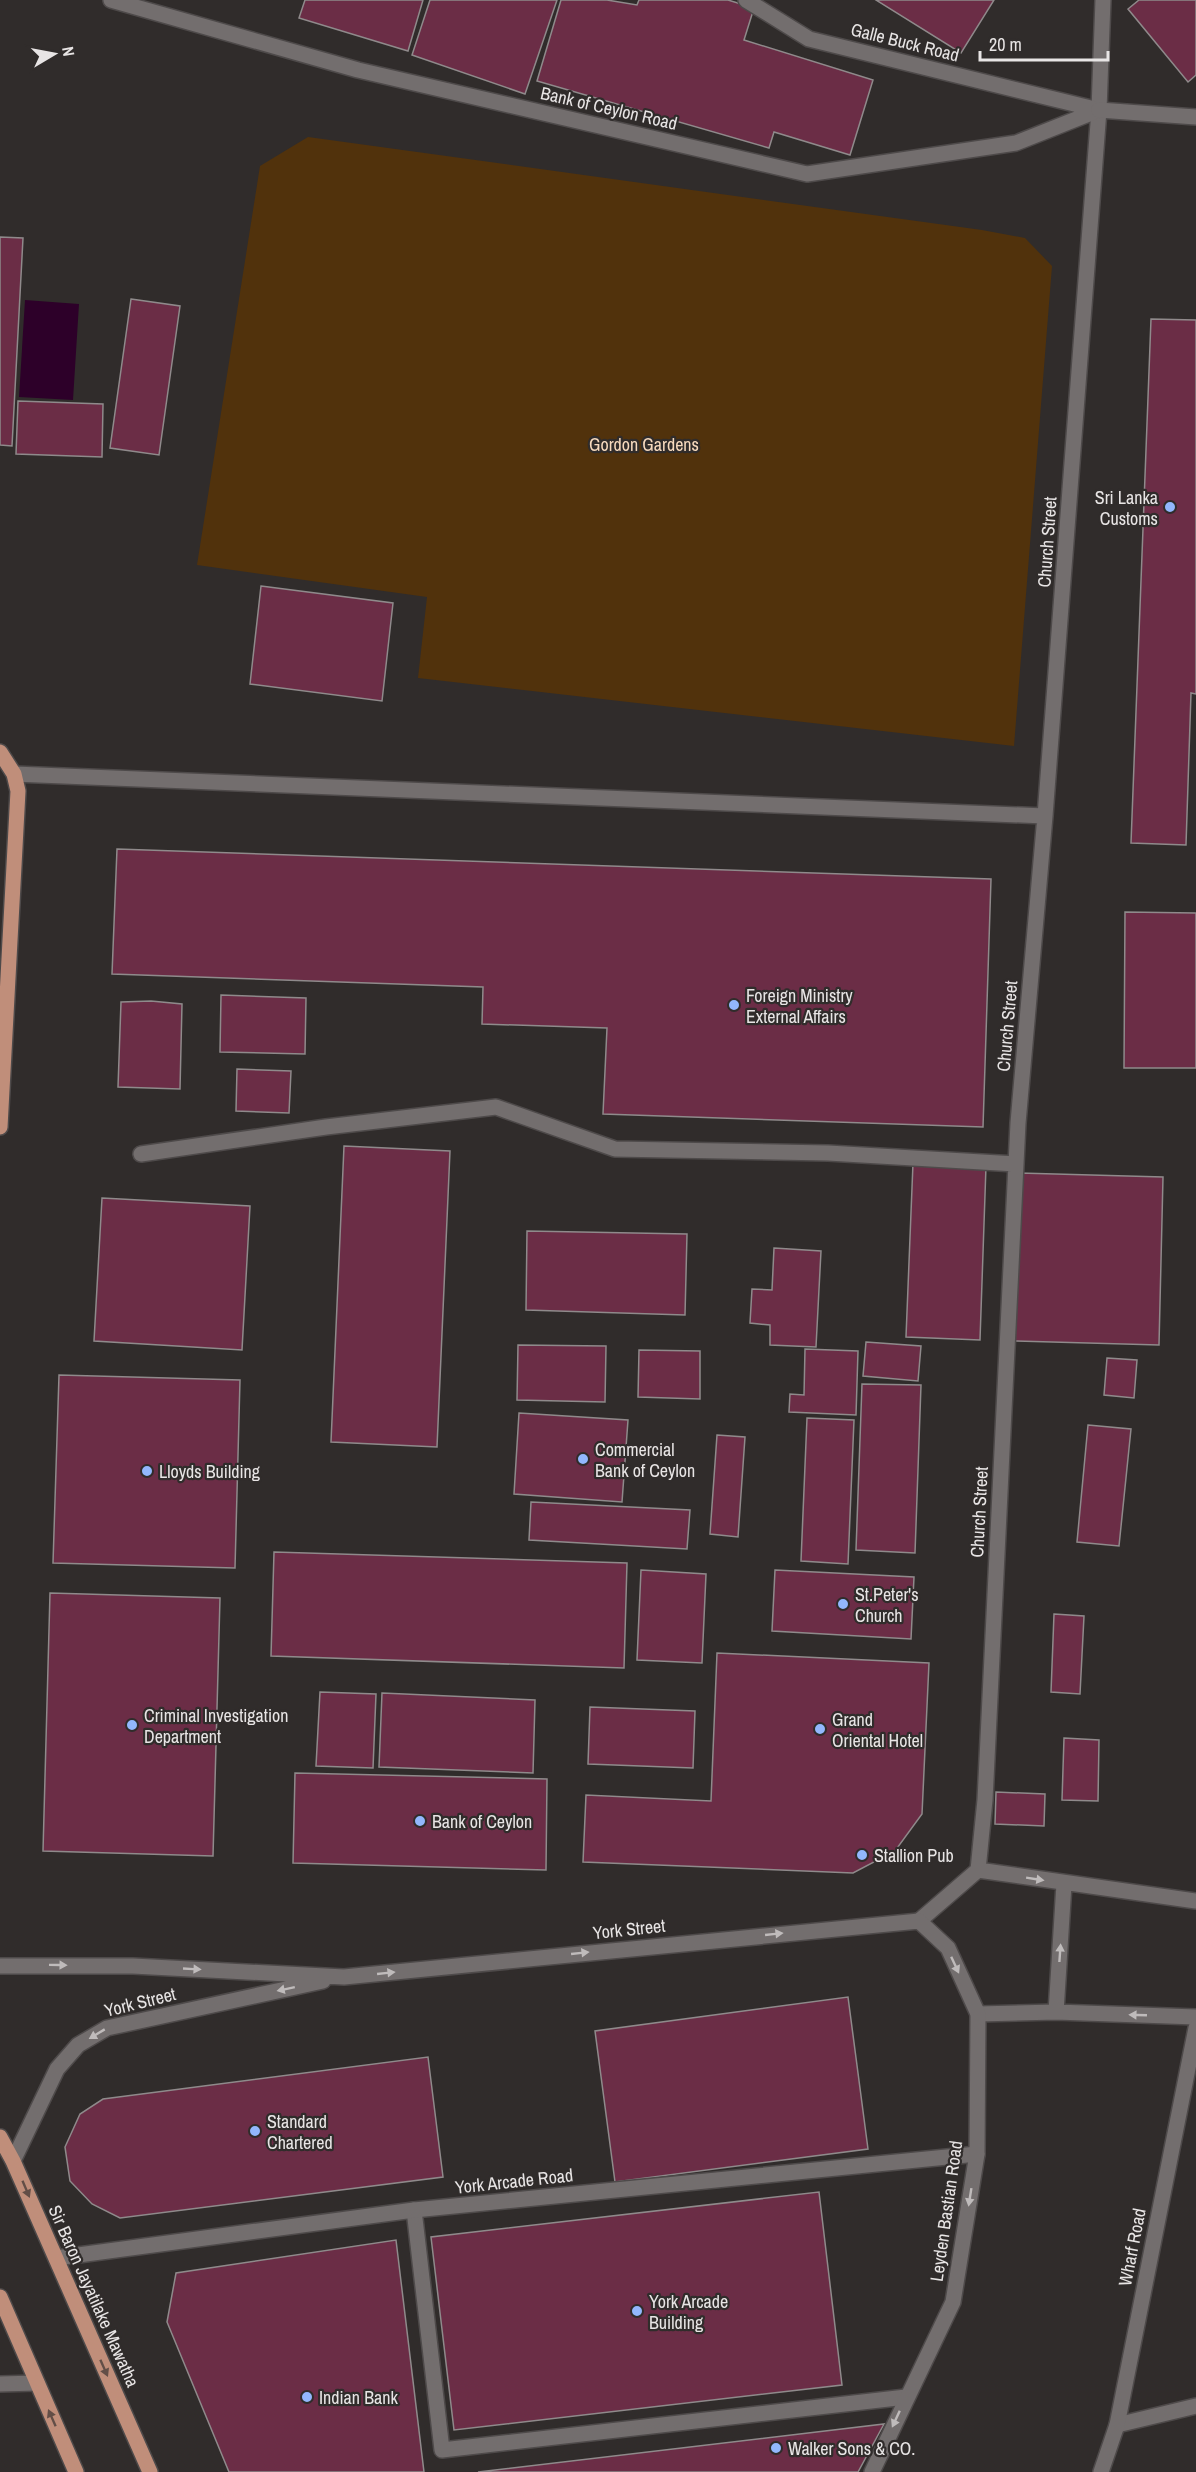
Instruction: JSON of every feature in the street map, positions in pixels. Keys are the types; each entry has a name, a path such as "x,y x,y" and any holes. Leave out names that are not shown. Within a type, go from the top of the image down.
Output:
{"main road":[{"path":"0,752 14,774 18,791 0,1127"},
{"name":"Sir Baron Jayatilake Mawatha","path":"0,2137 13,2160 150,2472"},
{"path":"0,2297 76,2472"}],"street":[{"name":"Bank of Ceylon Road","path":"111,0 358,70 807,174 1016,143 1099,110"},
{"name":"Galle Buck Road","path":"746,0 809,39 1099,110 1196,117"},
{"name":"Church Street","path":"978,1870 985,1800 1018,1124 1045,816 1099,110 1104,0"},
{"path":"14,774 1045,816"},
{"path":"141,1154 326,1127 495,1107 615,1149 828,1153 1016,1164"},
{"path":"919,1921 978,1870 1196,1901"},
{"path":"1056,2012 1064,1884"},
{"name":"York Street","path":"13,2160 57,2069 78,2045 107,2028 344,1977 919,1921"},
{"name":"Leyden Bastian Road","path":"872,2472 953,2302 977,2154 978,2014 948,1948 919,1921"},
{"name":"York Street","path":"0,1965 133,1966 344,1977"},
{"path":"978,2014 1056,2012 1196,2017"},
{"name":"Wharf Road","path":"1100,2471 1117,2425 1196,2028"},
{"name":"York Arcade Road","path":"56,2258 414,2210 977,2154"},
{"path":"414,2210 442,2450 906,2397"},
{"path":"0,2384 37,2383"},
{"path":"1117,2425 1196,2406"}],"green space":[{"name":"Gordon Gardens","path":"308,137 982,230 1025,238 1052,266 1014,746 418,678 427,597 197,565 260,166"}],"shaded area":[{"path":"25,300 79,304 73,400 19,397"}],"building":[{"path":"305,0 423,0 408,51 299,18"},
{"path":"430,0 557,0 525,94 412,55"},
{"path":"561,0 607,0 637,5 639,0 728,0 754,8 744,40 873,80 850,155 774,132 769,148 537,81"},
{"path":"876,0 994,0 961,53"},
{"path":"1139,0 1196,0 1196,75 1188,82 1128,9"},
{"path":"0,237 23,238 12,446 0,445"},
{"path":"131,299 180,306 159,455 110,448"},
{"name":"Sri Lanka Customs","path":"1151,319 1196,320 1196,694 1191,693 1186,845 1131,843"},
{"path":"18,401 103,404 102,457 16,454"},
{"path":"261,586 393,603 382,701 250,684"},
{"name":"Foreign Ministry External Affairs","path":"117,849 991,879 983,1127 603,1114 607,1028 482,1024 483,987 112,974"},
{"path":"1125,912 1196,913 1196,1068 1124,1068"},
{"path":"221,995 306,998 305,1054 220,1052"},
{"path":"151,1001 182,1004 180,1089 118,1087 121,1002"},
{"path":"237,1069 291,1071 289,1113 236,1111"},
{"path":"344,1146 450,1151 437,1447 331,1442"},
{"path":"913,1163 986,1166 980,1340 906,1337"},
{"path":"1019,1173 1163,1177 1159,1345 1015,1341"},
{"path":"102,1198 250,1206 242,1350 94,1341"},
{"path":"527,1231 687,1234 685,1315 526,1310"},
{"path":"774,1248 821,1251 816,1347 770,1345 770,1325 750,1323 752,1289 772,1290"},
{"path":"866,1342 921,1346 918,1381 863,1376"},
{"path":"518,1345 606,1346 605,1402 517,1400"},
{"path":"805,1349 858,1351 856,1415 789,1412 790,1394 804,1395"},
{"path":"639,1350 700,1351 700,1399 638,1397"},
{"path":"1107,1358 1137,1360 1134,1398 1104,1395"},
{"name":"Lloyds Building","path":"59,1375 240,1380 235,1568 53,1563"},
{"path":"862,1384 921,1385 915,1553 856,1550"},
{"path":"519,1413 628,1420 622,1502 514,1494"},
{"path":"807,1418 854,1420 848,1564 801,1561"},
{"path":"1088,1425 1131,1429 1119,1546 1077,1542"},
{"path":"717,1435 745,1437 738,1537 710,1534"},
{"path":"531,1502 690,1510 687,1549 529,1540"},
{"path":"274,1552 627,1563 624,1668 271,1656"},
{"path":"641,1570 706,1574 702,1663 637,1660"},
{"name":"St.Peter's Church","path":"775,1570 914,1577 911,1639 772,1631"},
{"name":"Criminal Investigation Department","path":"50,1593 220,1598 213,1856 43,1851"},
{"path":"1054,1614 1084,1616 1080,1694 1051,1692"},
{"name":"Grand Oriental Hotel","path":"717,1653 929,1663 922,1814 895,1851 853,1873 583,1862 586,1795 711,1801"},
{"path":"320,1692 376,1694 373,1768 316,1766"},
{"path":"382,1693 535,1700 533,1773 379,1767"},
{"path":"590,1707 695,1711 693,1768 588,1764"},
{"path":"1064,1738 1099,1740 1098,1801 1062,1800"},
{"name":"Bank of Ceylon","path":"295,1773 547,1779 546,1870 293,1863"},
{"path":"996,1792 1045,1794 1044,1826 995,1824"},
{"path":"848,1997 868,2149 615,2182 595,2031"},
{"name":"Standard Chartered","path":"428,2057 443,2177 120,2218 92,2204 70,2181 65,2147 80,2114 103,2099"},
{"name":"York Arcade Building","path":"819,2192 842,2385 454,2430 431,2237"},
{"name":"Indian Bank","path":"396,2240 424,2472 229,2472 167,2322 176,2273"},
{"name":"Walker Sons & CO.","path":"884,2424 858,2472 478,2472"}],"place":[{"name":"Sri Lanka Customs","path":"1170,507"},
{"name":"Foreign Ministry External Affairs","path":"734,1005"},
{"name":"Commercial Bank of Ceylon","path":"583,1459"},
{"name":"Lloyds Building","path":"147,1471"},
{"name":"St.Peter's Church","path":"843,1604"},
{"name":"Criminal Investigation Department","path":"132,1725"},
{"name":"Grand Oriental Hotel","path":"820,1729"},
{"name":"Bank of Ceylon","path":"420,1821"},
{"name":"Stallion Pub","path":"862,1855"},
{"name":"Standard Chartered","path":"255,2131"},
{"name":"York Arcade Building","path":"637,2311"},
{"name":"Indian Bank","path":"307,2397"},
{"name":"Walker Sons & CO.","path":"776,2448"}]}
